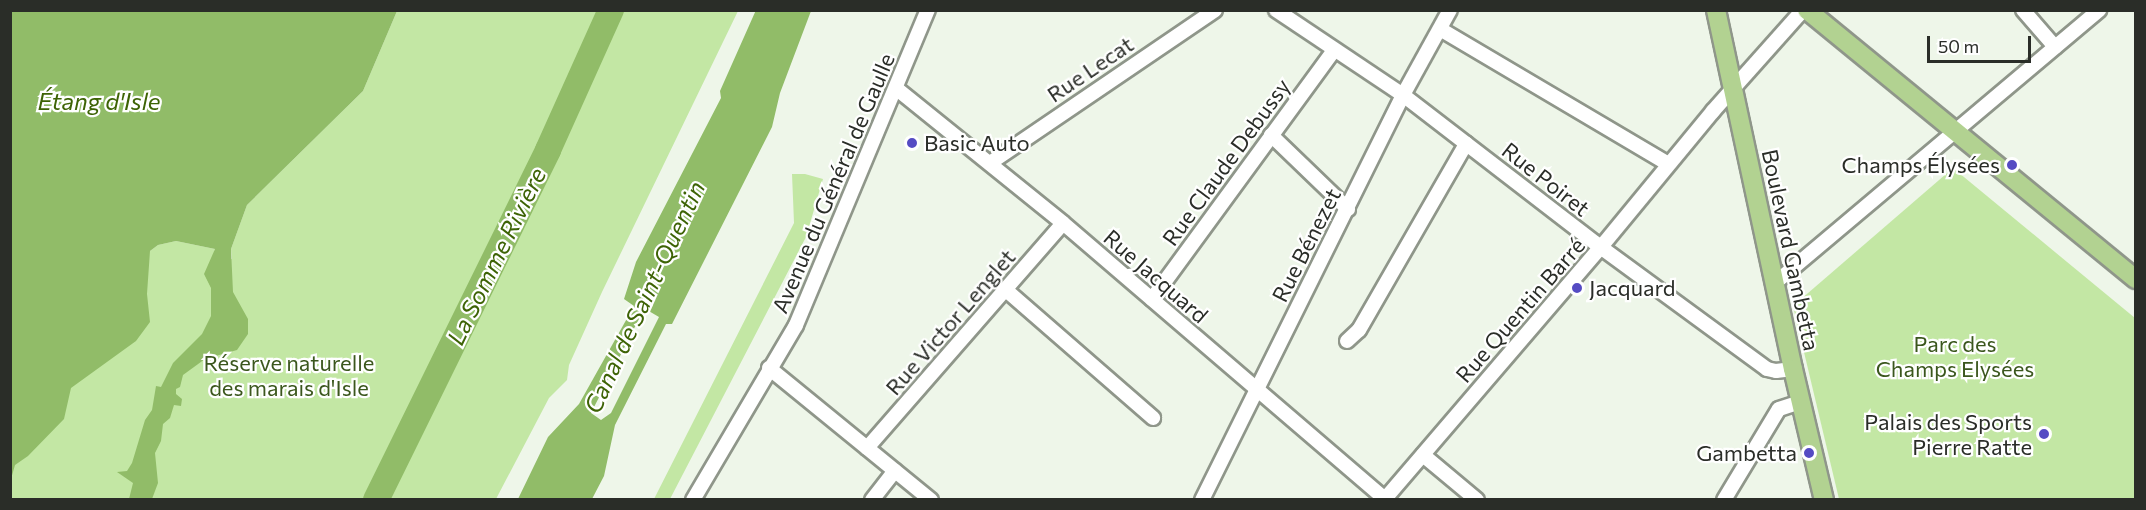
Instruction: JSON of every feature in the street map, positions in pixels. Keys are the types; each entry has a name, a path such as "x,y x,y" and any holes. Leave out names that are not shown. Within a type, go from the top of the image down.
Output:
{"main road":[{"name":"Boulevard Gambetta","path":"1716,10 1776,283 1792,369 1824,500"},
{"path":"1805,10 2136,279"}],"street":[{"name":"Avenue du Général de Gaulle","path":"693,500 796,325 897,89 928,10"},
{"name":"Rue Lecat","path":"990,163 1215,10"},
{"name":"Rue Poiret","path":"1276,10 1403,95 1767,369 1776,371 1792,369"},
{"name":"Rue Bénezet","path":"1202,500 1403,95 1450,10"},
{"name":"Rue Quentin Barré","path":"1385,499 1602,247 1668,165 1805,10"},
{"path":"2023,10 2055,47"},
{"path":"1776,283 2099,10"},
{"path":"1440,29 1668,165"},
{"name":"Rue Claude Debussy","path":"1152,300 1335,50"},
{"name":"Rue Jacquard","path":"897,89 1063,223 1385,499"},
{"path":"1271,135 1348,209"},
{"path":"1347,341 1359,330 1466,144"},
{"name":"Rue Victor Lenglet","path":"867,448 1063,223"},
{"path":"1006,290 1152,418"},
{"path":"769,368 932,500"},
{"path":"1724,500 1779,409 1800,402"},
{"path":"1423,455 1477,500"},
{"path":"872,500 896,471"}],"green space":[{"name":"Réserve naturelle des marais d'Isle","path":"397,11 738,11 602,292 569,365 567,380 549,398 496,499 11,499 10,233 150,251 158,245 176,241 215,249 212,259 232,259 231,249 247,205 363,91"},
{"name":"Parc des Champs Elysées","path":"1953,168 2135,318 2135,499 1839,499 1793,306"},
{"path":"792,174 805,174 823,179 806,237 670,499 654,499 794,223"}],"water":[{"name":"Étang d'Isle","path":"11,10 397,11 363,91 247,205 231,249 233,292 248,319 248,334 237,350 205,359 183,375 180,387 176,389 176,394 182,399 181,406 174,405 170,418 163,424 161,441 155,453 158,483 152,499 129,499 133,483 117,472 127,471 132,463 145,420 152,410 156,386 161,387 173,363 202,334 211,316 211,288 204,274 215,249 176,241 158,245 150,251 147,294 150,322 136,341 71,388 64,419 28,456 15,465 11,479"},
{"name":"Canal de Saint-Quentin","path":"756,10 811,11 780,93 772,127 672,324 666,324 615,425 604,476 592,499 518,499 548,437 579,404 634,306 624,299 636,262 721,98 720,91","holes":["647,310 659,317 611,413 601,420 591,413 643,311"]}],"waterway":[{"name":"La Somme Rivière","path":"376,500 548,150 611,10"}],"place":[{"name":"Basic Auto","path":"912,143"},
{"name":"Champs Élysées","path":"2012,165"},
{"name":"Jacquard","path":"1577,288"},
{"name":"Palais des Sports Pierre Ratte","path":"2044,434"},
{"name":"Gambetta","path":"1809,453"}]}
